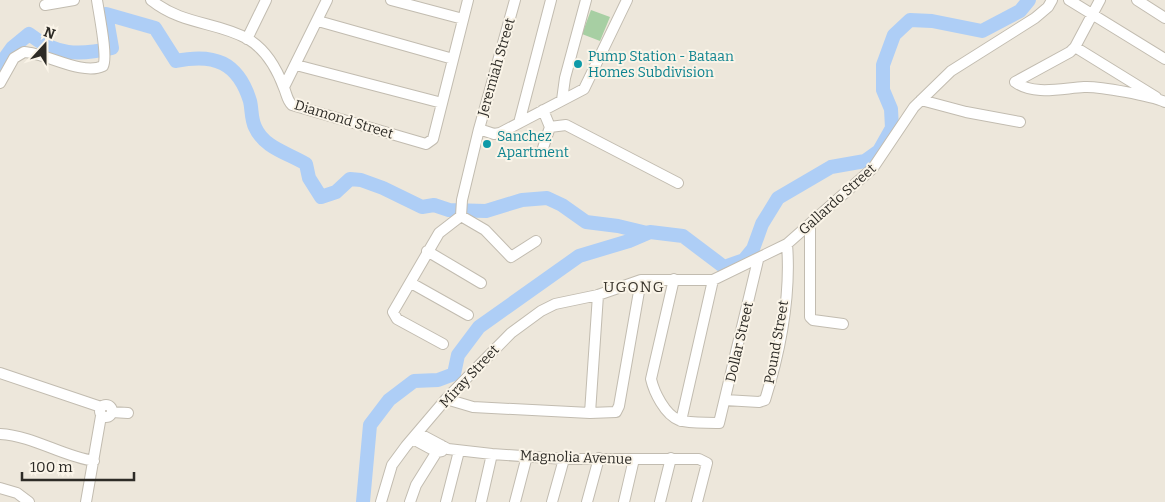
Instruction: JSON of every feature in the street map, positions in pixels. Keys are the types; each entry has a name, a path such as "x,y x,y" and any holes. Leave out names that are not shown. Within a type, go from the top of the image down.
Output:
{"street":[{"path":"45,5 74,0"},
{"path":"0,83 14,58 24,52 73,66 96,68 103,66 105,51 100,33 97,0"},
{"name":"Diamond Street","path":"151,0 166,11 187,20 247,39 269,58 284,87 288,101 292,105 430,143 433,139 442,103"},
{"path":"247,39 266,0"},
{"path":"284,87 327,0"},
{"path":"391,0 463,19"},
{"path":"296,64 442,103 468,0"},
{"name":"Jeremiah Street","path":"461,211 479,129 515,0"},
{"path":"519,123 551,0"},
{"path":"562,100 565,78 586,0"},
{"path":"479,129 494,134 584,89 626,0"},
{"name":"Gallardo Street","path":"598,295 641,280 713,280 758,260 787,244 873,168 906,118 950,70 1035,18 1048,8 1052,0"},
{"path":"1069,0 1165,59"},
{"path":"1100,0 1075,47 1070,52 1016,82 1021,86 1042,89 1105,88 1163,101"},
{"path":"1136,0 1165,18"},
{"path":"318,21 453,59"},
{"path":"1075,47 1163,101"},
{"path":"921,100 966,112 1020,122"},
{"path":"543,110 550,127 543,148"},
{"path":"550,127 566,126 678,184"},
{"path":"443,344 394,316 393,312 411,283 427,251 442,230 461,211 485,230 511,257 536,241"},
{"path":"810,224 810,317 812,320 843,324"},
{"name":"Pound Street","path":"725,400 759,402 765,400 781,332 788,269 787,244"},
{"path":"427,251 481,283"},
{"name":"Dollar Street","path":"681,421 719,423 758,260"},
{"path":"674,279 651,379 654,392 674,418 681,421 713,280"},
{"path":"446,399 473,408 590,413 616,412 619,406 641,280"},
{"path":"411,283 468,315"},
{"path":"590,413 598,295"},
{"name":"Miray Street","path":"381,502 392,466 446,399 499,343 541,311 555,304 598,295"},
{"path":"0,375 104,413 128,414"},
{"path":"92,502 93,464 104,413"},
{"path":"86,502 92,486 104,413"},
{"path":"0,434 24,441 72,461 93,464"},
{"name":"Magnolia Avenue","path":"416,436 442,449 492,454 564,459 671,458 704,460 707,463 697,502"},
{"path":"0,440 24,441"},
{"path":"410,502 416,485 442,449"},
{"path":"446,502 459,450"},
{"path":"481,502 492,454"},
{"path":"515,502 527,456"},
{"path":"587,502 599,458"},
{"path":"660,502 671,458"},
{"path":"552,502 564,459"},
{"path":"624,502 634,459"},
{"path":"0,488 19,499"},
{"path":"0,493 29,502"}],"green space":[{"path":"591,10 610,17 600,41 582,34"}],"waterway":[{"path":"363,502 370,425 389,400 414,381 438,380 454,374 458,355 479,327 579,256 629,241 650,232 683,236 724,267 744,260 753,249 762,224 778,198 831,167 865,161 879,151 892,128 891,109 883,90 883,65 894,35 910,20 932,21 982,31 1020,11 1029,0"},
{"path":"0,65 12,48 29,34 49,46 68,52 78,53 112,48 106,14 155,28 176,61 202,58 223,63 231,69 239,77 245,88 250,101 254,124 259,134 270,145 306,164 309,178 321,197 336,192 350,179 361,180 383,188 422,207 434,205 449,210 486,211 522,200 547,198 562,205 586,222 618,226 647,233"}],"place":[{"name":"Pump Station - Bataan Homes Subdivision","path":"578,64"},
{"name":"Sanchez Apartment","path":"487,144"}],"district":[{"name":"UGONG","path":"634,287"}]}
